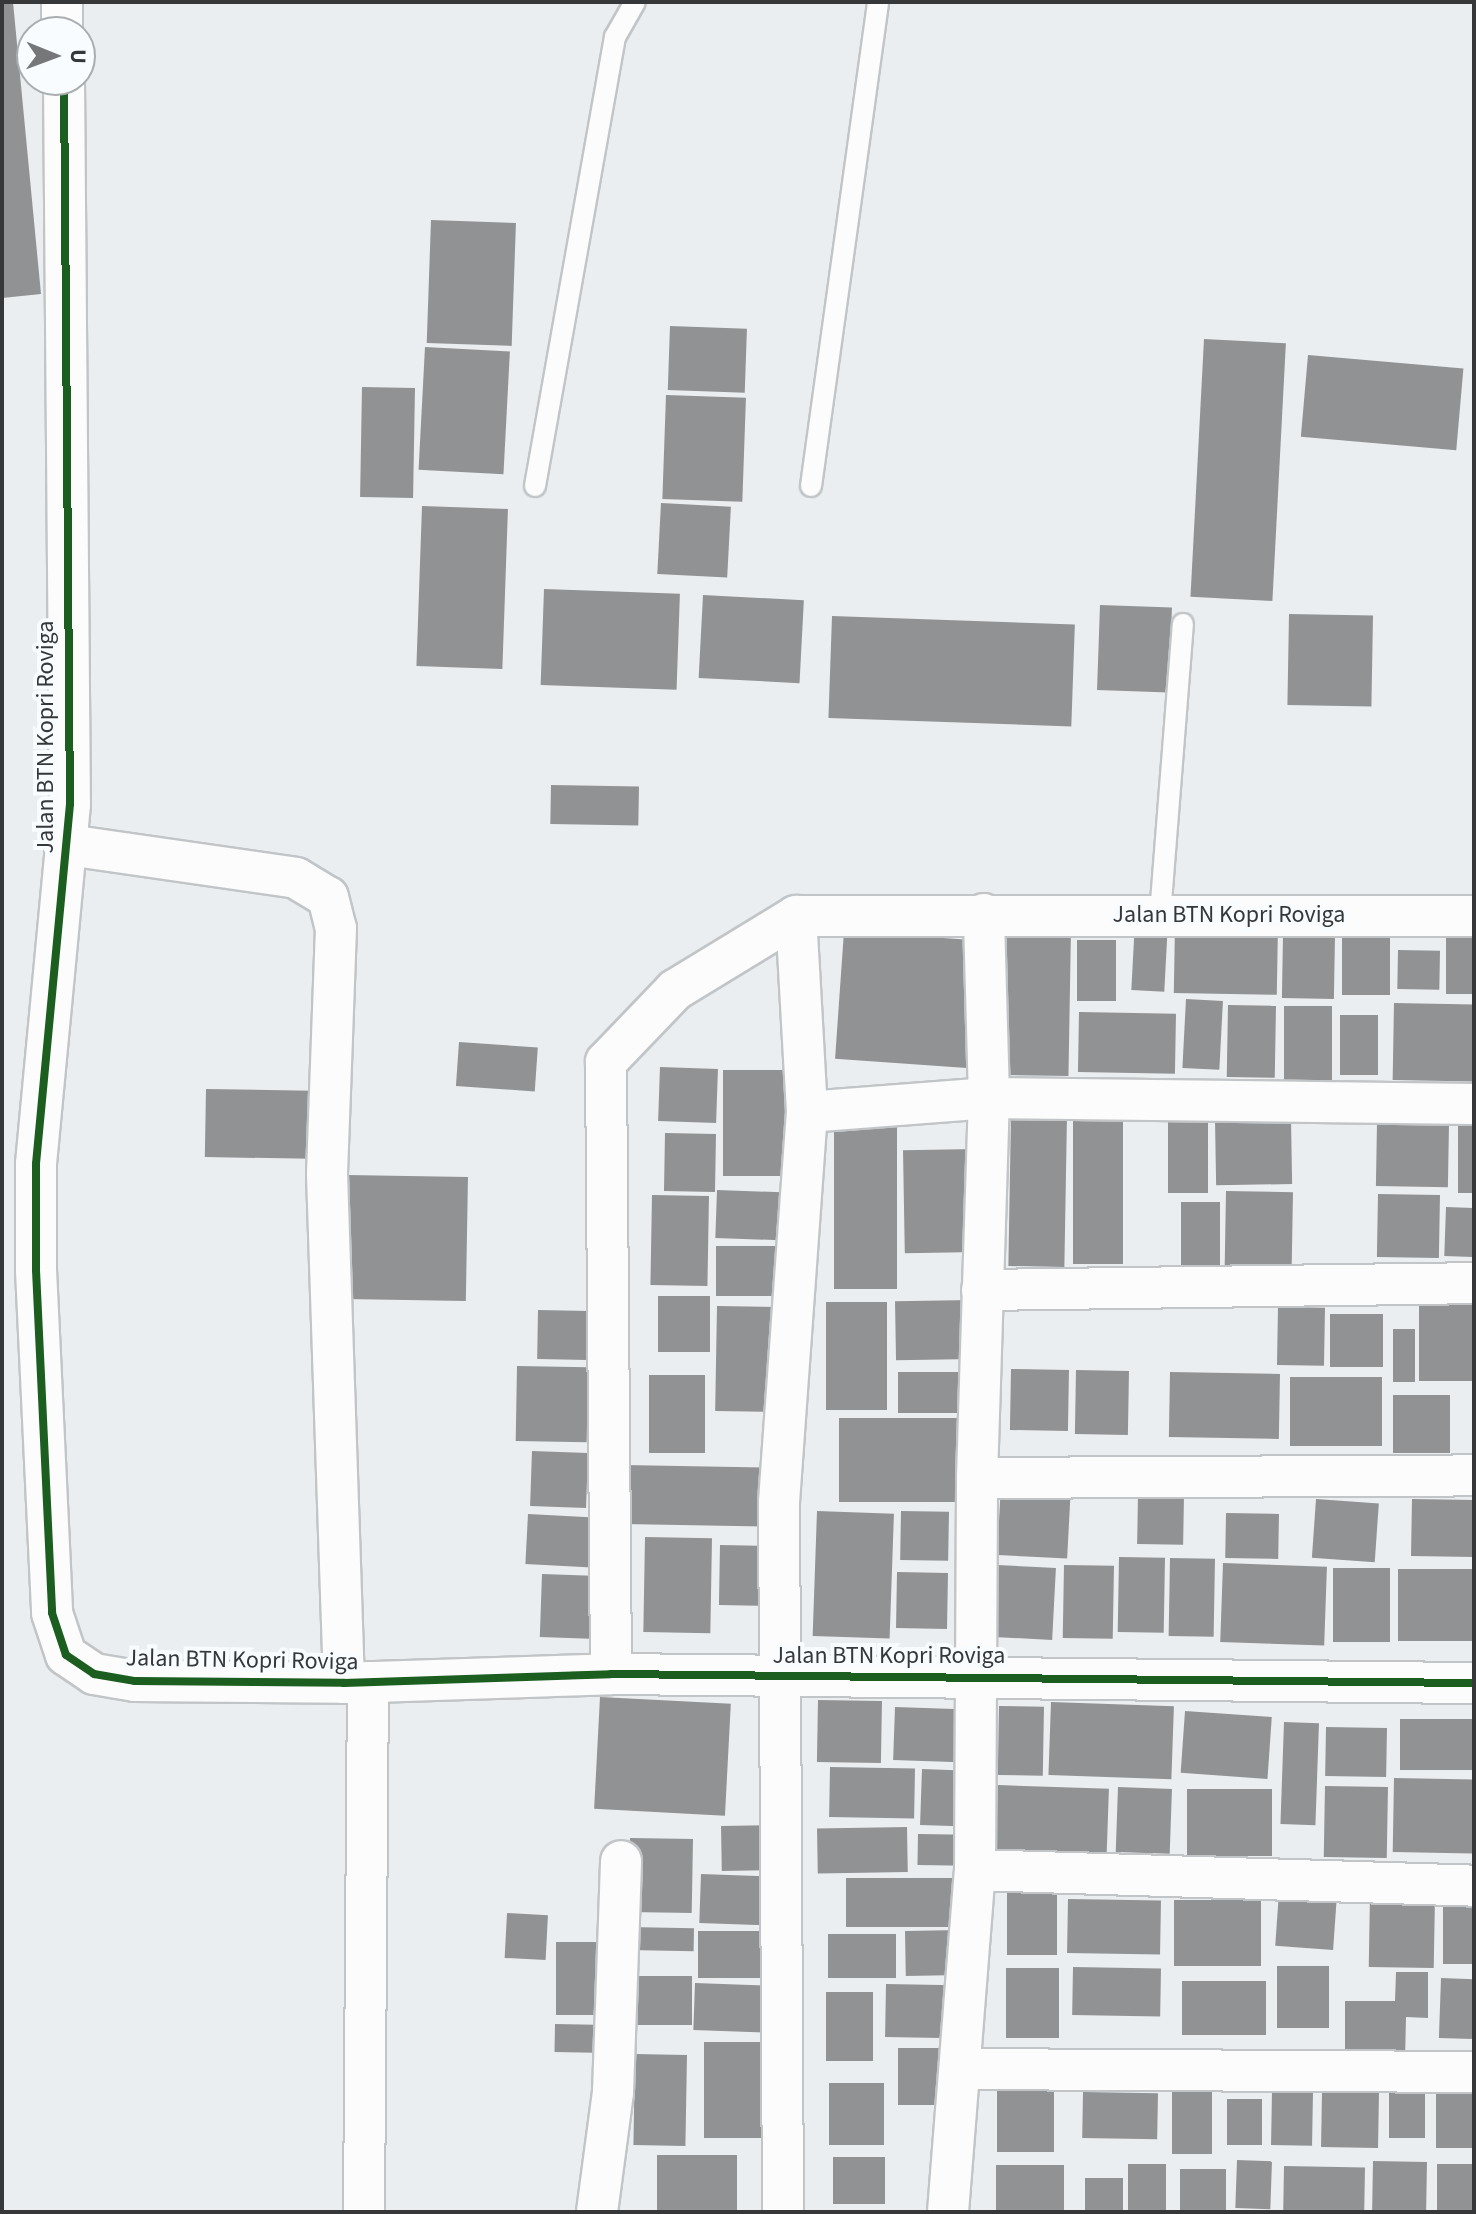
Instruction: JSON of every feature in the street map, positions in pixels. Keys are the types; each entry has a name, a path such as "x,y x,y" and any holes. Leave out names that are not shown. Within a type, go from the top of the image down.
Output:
{"street":[{"name":"Jalan BTN Kopri Roviga","path":"64,96 70,340 68,845 36,1164 52,1613 66,1655 94,1674 135,1681 356,1683 611,1674 974,1675 1474,1683"},
{"path":"68,845 296,878 328,897 336,928 327,1174 356,1683 364,2212"},
{"name":"Jalan BTN Kopri Roviga","path":"948,2212 975,1870 977,1478 989,1098 984,914"},
{"name":"Jalan BTN Kopri Roviga","path":"783,2212 777,1676 779,1502 807,1112 796,916 1474,916"},
{"path":"611,1674 606,1062 675,990 796,916"},
{"path":"807,1112 989,1098 1474,1104"},
{"path":"982,1290 1474,1283"},
{"path":"977,1478 1474,1475"},
{"path":"597,2212 613,2092 621,1861"},
{"path":"975,1870 1474,1886"},
{"path":"960,2069 1474,2072"}],"lane":[{"path":"535,486 615,37 635,2"},
{"path":"811,486 878,2"},
{"path":"1160,915 1183,624"}],"building":[{"path":"2,2 13,2 16,96 22,96 41,294 2,298"},
{"path":"431,220 516,223 512,346 427,343"},
{"path":"670,326 747,329 745,393 668,390"},
{"path":"1204,339 1286,343 1272,601 1190,597"},
{"path":"425,347 510,351 503,474 419,470"},
{"path":"1308,355 1463,369 1456,450 1301,437"},
{"path":"362,387 415,388 413,498 360,497"},
{"path":"666,395 746,398 742,502 662,499"},
{"path":"661,503 731,507 727,578 657,574"},
{"path":"422,506 508,509 502,669 416,666"},
{"path":"544,589 680,594 677,690 541,685"},
{"path":"703,595 804,600 800,683 699,678"},
{"path":"1100,605 1172,608 1169,692 1097,690"},
{"path":"1289,614 1373,615 1371,706 1287,705"},
{"path":"832,616 1075,624 1071,726 828,718"},
{"path":"551,785 639,787 638,826 550,824"},
{"path":"1135,920 1168,922 1164,992 1131,990"},
{"path":"1175,924 1278,926 1277,995 1174,993"},
{"path":"1342,927 1390,927 1390,995 1342,995"},
{"path":"1446,927 1474,927 1474,994 1446,994"},
{"path":"1007,929 1071,930 1068,1076 1004,1075"},
{"path":"844,931 976,940 967,1068 835,1059"},
{"path":"1283,935 1335,936 1334,999 1282,998"},
{"path":"1077,940 1116,940 1116,1001 1077,1001"},
{"path":"1398,950 1440,951 1439,990 1397,989"},
{"path":"1186,999 1223,1001 1219,1070 1182,1068"},
{"path":"1394,1003 1474,1004 1473,1081 1393,1080"},
{"path":"1228,1005 1276,1006 1275,1078 1227,1077"},
{"path":"1284,1006 1332,1006 1332,1081 1284,1081"},
{"path":"1079,1012 1176,1014 1175,1074 1078,1072"},
{"path":"1340,1015 1378,1015 1378,1075 1340,1075"},
{"path":"459,1042 538,1048 535,1091 456,1086"},
{"path":"660,1067 718,1069 716,1123 658,1121"},
{"path":"723,1070 796,1070 796,1176 723,1176"},
{"path":"206,1089 312,1091 311,1159 205,1157"},
{"path":"1011,1115 1067,1116 1064,1267 1008,1266"},
{"path":"1168,1115 1208,1115 1208,1193 1168,1193"},
{"path":"834,1117 897,1117 897,1289 834,1289"},
{"path":"1291,1119 1292,1184 1216,1185 1215,1120"},
{"path":"1073,1120 1123,1120 1123,1264 1073,1264"},
{"path":"1377,1123 1449,1124 1448,1187 1376,1186"},
{"path":"1458,1125 1474,1125 1474,1193 1458,1193"},
{"path":"665,1133 716,1134 715,1192 664,1191"},
{"path":"976,1149 978,1252 905,1253 903,1150"},
{"path":"347,1175 468,1177 466,1301 345,1299"},
{"path":"717,1190 788,1192 786,1240 715,1238"},
{"path":"1226,1191 1293,1192 1292,1266 1225,1265"},
{"path":"1378,1194 1440,1195 1439,1258 1377,1257"},
{"path":"652,1195 709,1196 707,1286 650,1285"},
{"path":"1181,1202 1220,1202 1220,1269 1181,1269"},
{"path":"1446,1207 1474,1208 1472,1257 1444,1256"},
{"path":"716,1246 788,1246 788,1296 716,1296"},
{"path":"658,1296 710,1296 710,1352 658,1352"},
{"path":"1419,1299 1474,1299 1474,1381 1419,1381"},
{"path":"972,1300 973,1359 896,1360 895,1301"},
{"path":"826,1302 887,1302 887,1410 826,1410"},
{"path":"717,1306 779,1307 777,1412 715,1411"},
{"path":"1278,1307 1325,1308 1324,1366 1277,1365"},
{"path":"538,1310 589,1311 588,1360 537,1359"},
{"path":"1330,1314 1383,1314 1383,1367 1330,1367"},
{"path":"1393,1329 1415,1329 1415,1382 1393,1382"},
{"path":"517,1366 588,1367 587,1442 516,1441"},
{"path":"1011,1369 1069,1370 1068,1431 1010,1430"},
{"path":"1076,1370 1129,1371 1128,1435 1075,1434"},
{"path":"898,1372 974,1372 974,1413 898,1413"},
{"path":"1170,1372 1280,1374 1279,1439 1169,1437"},
{"path":"649,1375 705,1375 705,1453 649,1453"},
{"path":"1290,1377 1382,1377 1382,1446 1290,1446"},
{"path":"1393,1395 1450,1395 1450,1453 1393,1453"},
{"path":"839,1418 969,1418 969,1502 839,1502"},
{"path":"532,1451 588,1453 586,1508 530,1506"},
{"path":"623,1465 767,1468 766,1527 622,1524"},
{"path":"1001,1483 1071,1487 1067,1559 997,1555"},
{"path":"1138,1494 1184,1495 1183,1545 1137,1544"},
{"path":"1316,1499 1379,1503 1375,1562 1312,1558"},
{"path":"1412,1499 1474,1500 1473,1557 1411,1556"},
{"path":"817,1511 894,1514 890,1639 813,1636"},
{"path":"901,1511 949,1512 948,1561 900,1560"},
{"path":"1226,1513 1279,1514 1278,1559 1225,1558"},
{"path":"528,1514 604,1518 601,1568 525,1564"},
{"path":"645,1537 712,1538 710,1633 643,1632"},
{"path":"720,1545 759,1546 758,1606 719,1605"},
{"path":"1119,1557 1165,1558 1164,1633 1118,1632"},
{"path":"1170,1558 1215,1559 1214,1637 1169,1636"},
{"path":"1223,1563 1327,1567 1324,1646 1220,1642"},
{"path":"997,1565 1056,1568 1052,1640 993,1637"},
{"path":"1064,1565 1114,1566 1113,1639 1063,1638"},
{"path":"1333,1568 1390,1568 1390,1642 1333,1642"},
{"path":"1398,1569 1474,1569 1474,1641 1398,1641"},
{"path":"897,1572 948,1573 947,1629 896,1628"},
{"path":"542,1574 606,1576 604,1639 540,1637"},
{"path":"600,1697 731,1704 725,1816 594,1809"},
{"path":"818,1700 882,1701 881,1763 817,1762"},
{"path":"1051,1702 1174,1706 1171,1779 1048,1775"},
{"path":"999,1706 1044,1707 1043,1776 998,1775"},
{"path":"895,1707 969,1710 967,1763 893,1760"},
{"path":"1185,1711 1272,1717 1267,1779 1181,1773"},
{"path":"1400,1719 1474,1719 1474,1770 1400,1770"},
{"path":"1284,1722 1319,1723 1315,1825 1280,1824"},
{"path":"1326,1727 1387,1728 1386,1777 1325,1776"},
{"path":"830,1767 915,1768 914,1818 829,1817"},
{"path":"922,1769 969,1771 967,1827 920,1825"},
{"path":"1394,1778 1474,1779 1473,1853 1393,1852"},
{"path":"998,1785 1109,1789 1107,1858 996,1854"},
{"path":"1325,1786 1388,1787 1387,1858 1324,1857"},
{"path":"1118,1787 1172,1789 1170,1854 1116,1852"},
{"path":"1187,1789 1272,1789 1272,1856 1187,1856"},
{"path":"772,1825 773,1870 722,1871 721,1826"},
{"path":"907,1827 908,1872 818,1874 817,1829"},
{"path":"918,1834 968,1835 967,1866 917,1865"},
{"path":"630,1838 693,1839 692,1913 629,1912"},
{"path":"701,1874 771,1876 769,1925 699,1923"},
{"path":"846,1878 964,1878 964,1927 846,1927"},
{"path":"1007,1891 1057,1891 1057,1955 1007,1955"},
{"path":"1279,1892 1337,1896 1333,1950 1275,1946"},
{"path":"1370,1895 1435,1896 1434,1968 1369,1967"},
{"path":"1443,1898 1474,1898 1474,1964 1443,1964"},
{"path":"1068,1899 1161,1901 1160,1955 1067,1953"},
{"path":"1174,1900 1261,1900 1261,1966 1174,1966"},
{"path":"507,1913 548,1915 546,1960 505,1958"},
{"path":"629,1927 694,1928 694,1951 629,1950"},
{"path":"960,1930 961,1975 906,1976 905,1931"},
{"path":"698,1931 770,1931 770,1978 698,1978"},
{"path":"828,1934 896,1934 896,1978 828,1978"},
{"path":"556,1942 609,1942 609,2015 556,2015"},
{"path":"1277,1966 1329,1966 1329,2028 1277,2028"},
{"path":"1073,1967 1161,1969 1160,2017 1072,2015"},
{"path":"1006,1968 1059,1968 1059,2038 1006,2038"},
{"path":"1396,1972 1428,1972 1428,2018 1406,2017 1405,2062 1345,2062 1345,2001 1395,2001"},
{"path":"625,1976 692,1976 692,2025 625,2025"},
{"path":"1441,1978 1474,1979 1472,2039 1439,2038"},
{"path":"1182,1981 1266,1981 1266,2035 1182,2035"},
{"path":"695,1983 777,1986 775,2033 693,2030"},
{"path":"886,1984 956,1985 955,2038 885,2037"},
{"path":"826,1992 873,1992 873,2061 826,2061"},
{"path":"555,2024 609,2025 609,2053 555,2052"},
{"path":"704,2042 773,2042 773,2138 704,2138"},
{"path":"898,2048 950,2048 950,2105 898,2105"},
{"path":"635,2054 687,2055 685,2146 633,2145"},
{"path":"997,2079 1054,2079 1054,2152 997,2152"},
{"path":"829,2083 884,2083 884,2145 829,2145"},
{"path":"1436,2087 1474,2087 1474,2148 1436,2148"},
{"path":"1389,2088 1425,2088 1425,2138 1389,2138"},
{"path":"1272,2091 1313,2092 1312,2146 1271,2145"},
{"path":"1083,2092 1158,2093 1157,2139 1082,2138"},
{"path":"1172,2092 1212,2092 1212,2154 1172,2154"},
{"path":"1322,2092 1379,2093 1378,2148 1321,2147"},
{"path":"1227,2099 1262,2099 1262,2145 1227,2145"},
{"path":"657,2155 737,2155 737,2212 657,2212"},
{"path":"833,2157 885,2157 885,2204 833,2204"},
{"path":"1237,2160 1272,2161 1270,2209 1235,2208"},
{"path":"1373,2161 1427,2162 1426,2212 1372,2212"},
{"path":"1128,2164 1166,2164 1166,2212 1128,2212"},
{"path":"1437,2164 1474,2164 1474,2212 1437,2212"},
{"path":"996,2165 1064,2165 1064,2211 996,2211"},
{"path":"1284,2166 1365,2167 1364,2212 1283,2212"},
{"path":"1180,2169 1226,2169 1226,2212 1180,2212"},
{"path":"1085,2178 1123,2178 1123,2212 1085,2212"}],"cycle path":[{"path":"64,96 70,804 36,1164 36,1270 52,1613 66,1655 94,1674 135,1681 344,1683 611,1674 1474,1683"}]}
